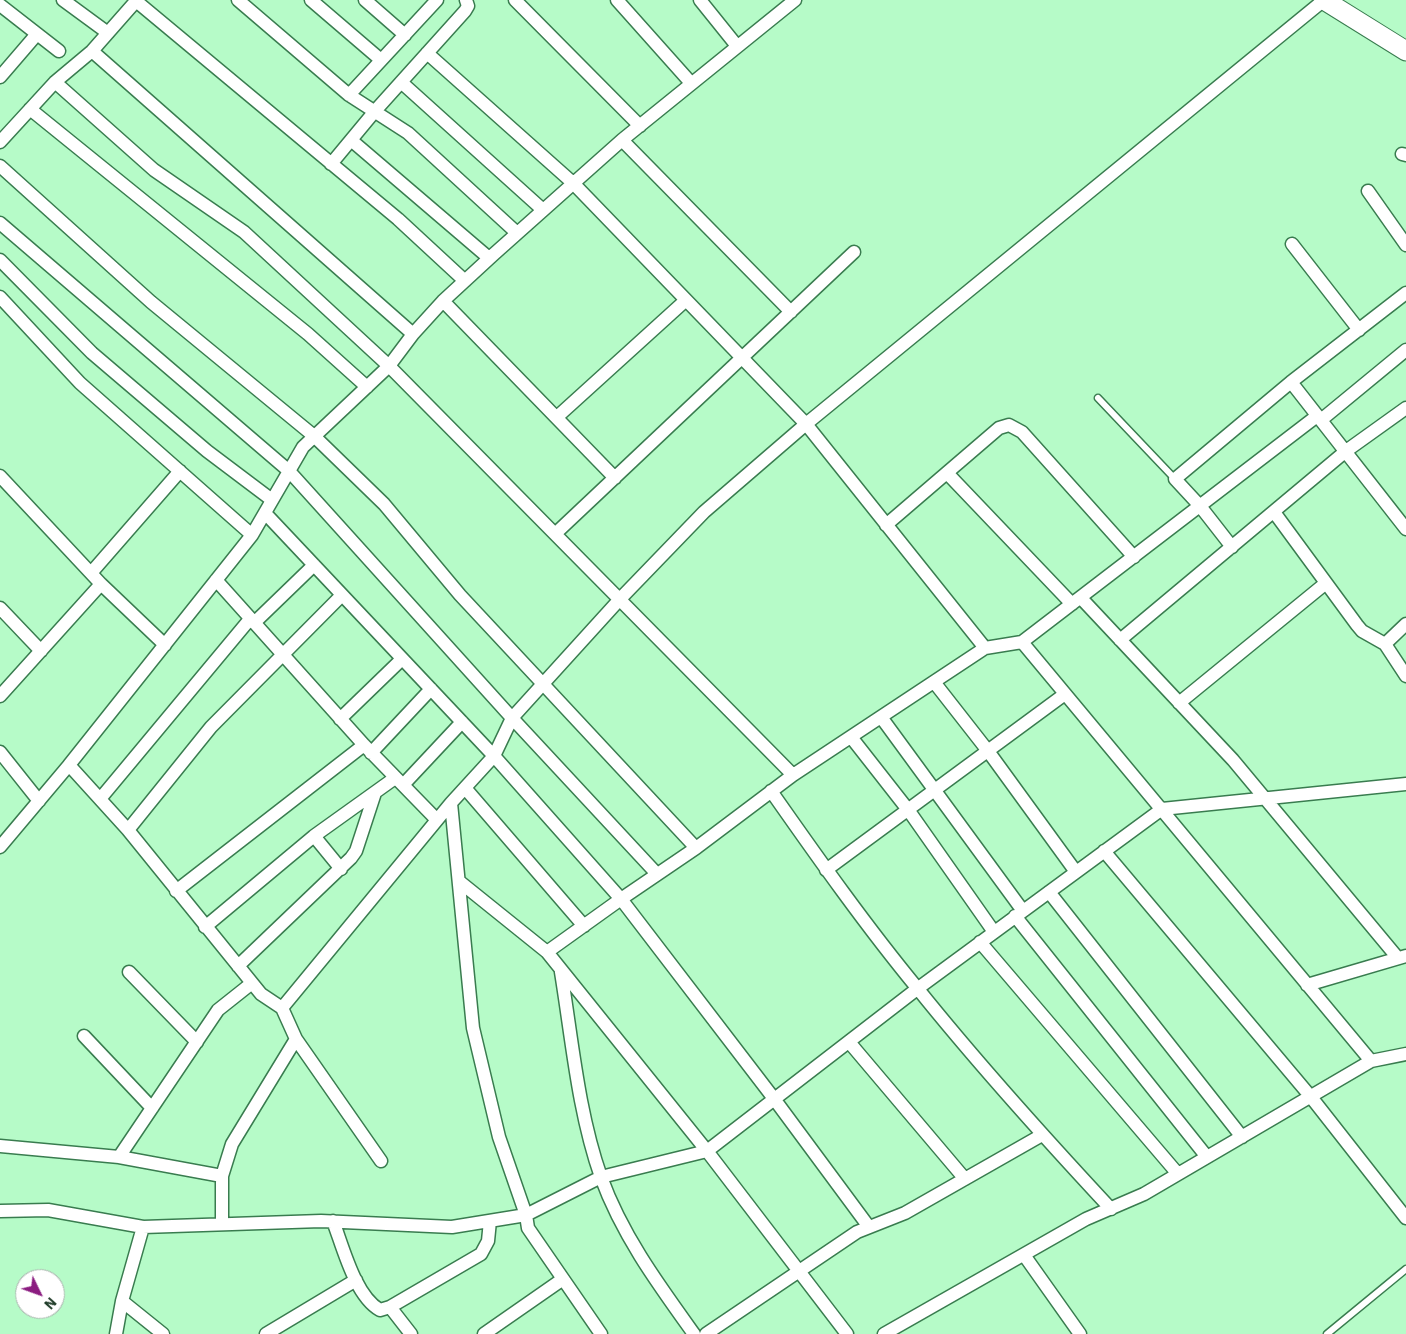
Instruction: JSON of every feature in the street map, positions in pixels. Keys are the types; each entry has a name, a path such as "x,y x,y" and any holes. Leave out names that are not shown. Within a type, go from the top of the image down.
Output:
{"street":[{"path":"63,0 108,33"},
{"path":"0,142 55,82 92,51 136,0 398,219 465,281"},
{"path":"238,0 349,95 408,133 517,233"},
{"path":"311,0 381,60"},
{"path":"365,0 405,35"},
{"path":"331,164 375,111 465,11 468,6 466,0"},
{"path":"515,0 640,126"},
{"path":"617,0 691,83"},
{"path":"700,0 738,46"},
{"path":"0,847 69,765 252,535 303,446 389,366 413,334 443,301 489,258 622,140 795,0"},
{"path":"282,1008 451,803 494,756 512,718 542,684 704,512 806,424 1324,0 1406,51"},
{"path":"349,95 405,35 429,2"},
{"path":"0,5 60,51"},
{"path":"0,77 37,34"},
{"path":"92,51 413,334"},
{"path":"427,53 573,183 806,424 985,648"},
{"path":"55,82 154,170 240,228 389,366 793,775"},
{"path":"401,82 543,210"},
{"path":"30,110 308,334 367,387"},
{"path":"351,140 489,258"},
{"path":"622,140 791,312"},
{"path":"0,166 152,302 314,436 384,504 460,595 696,848"},
{"path":"1368,191 1406,245"},
{"path":"0,223 289,471 512,718 657,874"},
{"path":"1292,244 1359,330"},
{"path":"555,534 854,252"},
{"path":"0,260 92,353 207,452 272,500"},
{"path":"1232,547 1200,506 1175,479 1291,382 1406,292"},
{"path":"0,297 80,383 252,535"},
{"path":"557,417 686,300"},
{"path":"443,301 615,478"},
{"path":"547,952 696,848 793,775 985,648 1022,642 1406,350"},
{"path":"1291,382 1406,529"},
{"path":"1120,640 1346,451 1406,408"},
{"path":"886,525 999,428 1009,425 1022,432 1134,557"},
{"path":"91,573 180,471"},
{"path":"948,472 1077,601 1120,640 1179,703 1266,799 1401,956 1307,985"},
{"path":"0,476 101,584 164,644"},
{"path":"1274,512 1362,631 1385,644 1406,676"},
{"path":"265,513 494,756 621,899 775,1100 868,1227"},
{"path":"100,799 252,621 314,565"},
{"path":"216,580 367,749 437,820"},
{"path":"1179,703 1326,583"},
{"path":"0,696 101,584"},
{"path":"128,830 211,727 342,595"},
{"path":"0,608 41,651"},
{"path":"1385,644 1406,624"},
{"path":"1022,642 1371,1062"},
{"path":"340,719 402,659"},
{"path":"934,682 988,751 1076,872"},
{"path":"176,891 367,749 431,689"},
{"path":"826,870 909,811 1065,694"},
{"path":"881,717 935,791 1019,914 1207,1157"},
{"path":"205,927 314,836 375,793 399,781 462,722"},
{"path":"851,736 909,811 994,932"},
{"path":"0,752 39,801"},
{"path":"69,765 128,830 261,994 282,1008 296,1039 381,1161"},
{"path":"0,1211 48,1210 143,1227 333,1221 452,1227 526,1215 601,1177 707,1151 917,989 1162,809 1406,784"},
{"path":"465,788 584,926"},
{"path":"771,791 826,870 917,989 1042,1135 1111,1209"},
{"path":"238,966 342,869 356,851 375,793"},
{"path":"451,803 473,1028 500,1137 526,1215 528,1228 601,1334"},
{"path":"314,836 342,869"},
{"path":"1104,851 1311,1096 1406,1218"},
{"path":"460,882 547,952 707,1151 847,1334"},
{"path":"1049,892 1242,1137"},
{"path":"980,942 1178,1174"},
{"path":"561,969 583,1104 601,1177 638,1254 694,1334"},
{"path":"129,972 196,1042"},
{"path":"119,1158 218,1010 252,983"},
{"path":"84,1036 152,1108"},
{"path":"222,1224 222,1176 232,1144 296,1039"},
{"path":"849,1042 965,1179"},
{"path":"884,1334 1086,1219 1144,1194 1371,1062 1406,1054"},
{"path":"706,1334 868,1227 905,1213 1042,1135"},
{"path":"0,1146 119,1158 222,1176"},
{"path":"333,1221 356,1280 372,1305 380,1310 390,1307 481,1254 488,1241 490,1221"},
{"path":"116,1334 122,1301 143,1227"},
{"path":"1024,1255 1078,1333"},
{"path":"484,1334 563,1279"},
{"path":"266,1334 356,1280"},
{"path":"122,1301 163,1334"},
{"path":"390,1307 412,1334"}],"lane":[{"path":"1098,398 1175,479"},
{"path":"1327,1334 1406,1269"}]}
